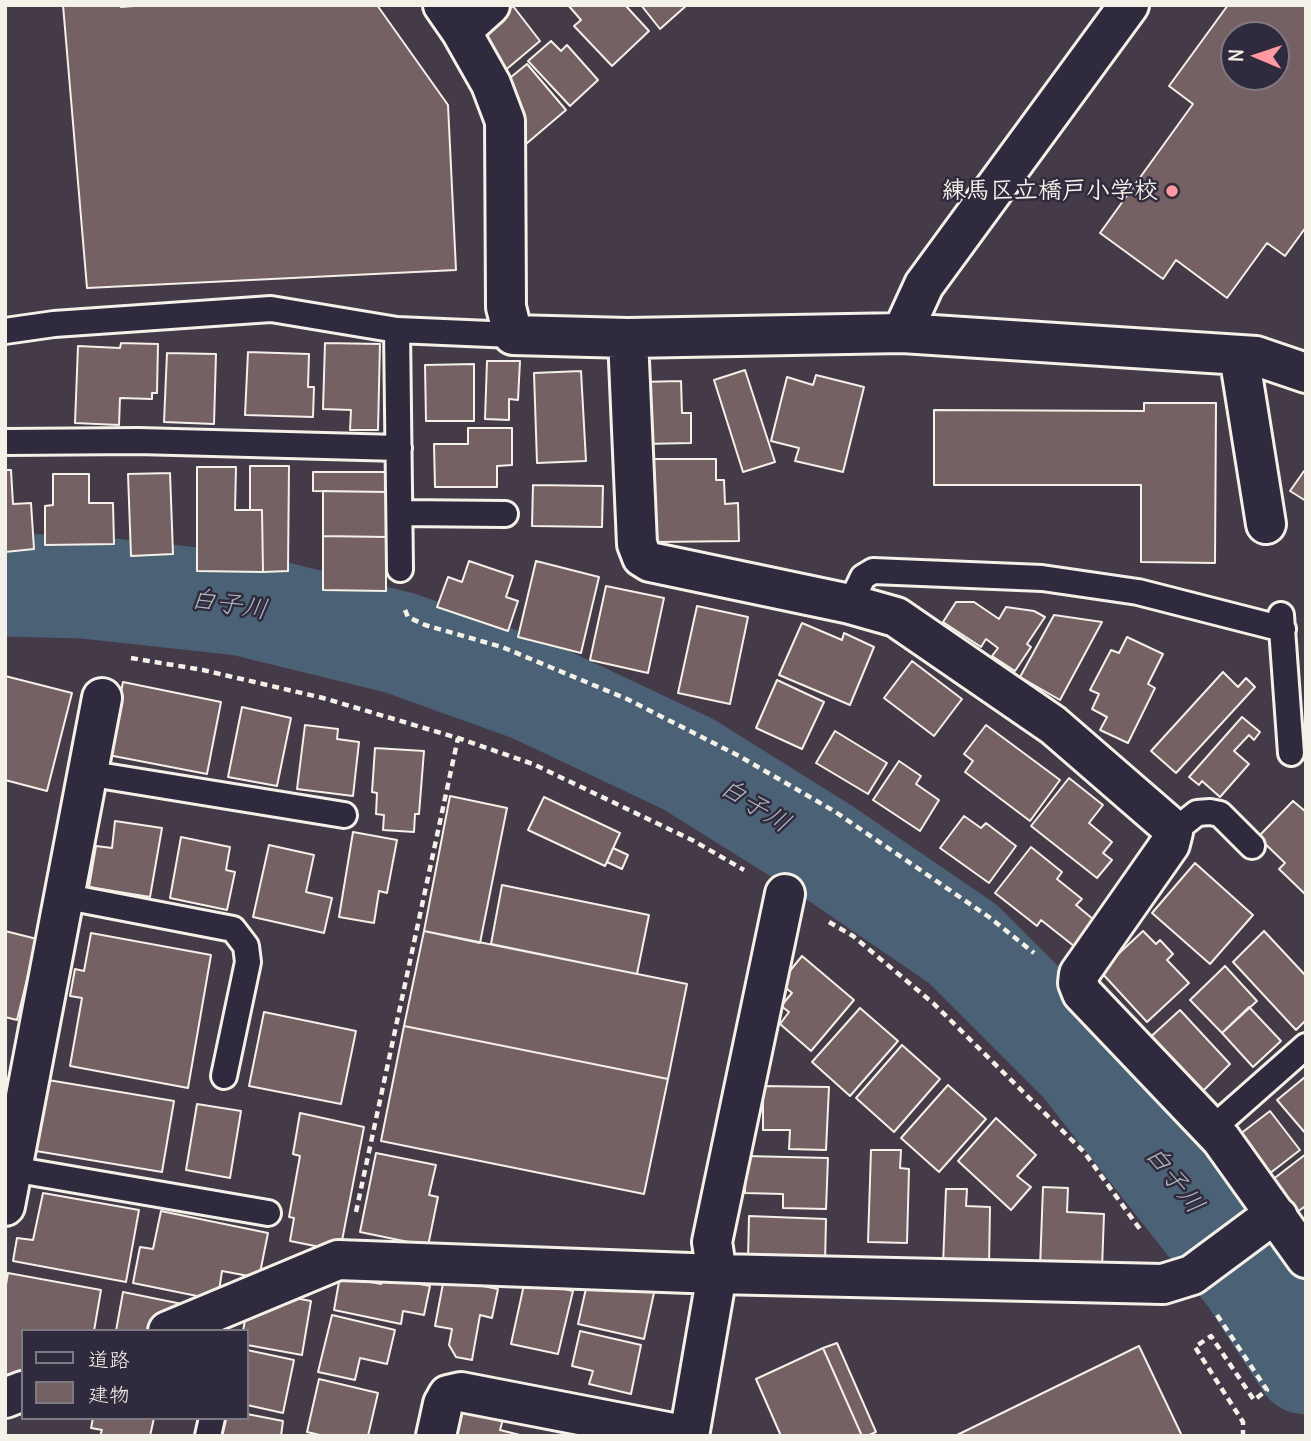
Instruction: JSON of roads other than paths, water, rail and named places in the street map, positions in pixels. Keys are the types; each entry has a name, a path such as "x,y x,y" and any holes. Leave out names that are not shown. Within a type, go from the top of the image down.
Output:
{"street":[{"path":"490,5 452,18 491,84 505,121 506,307 513,335 628,338 902,334 1256,356 1306,373"},
{"path":"902,334 924,285 1129,5"},
{"path":"628,338 637,544 642,556 650,562 850,604 896,617 1053,725 1173,832 1170,844 1080,974 1078,983 1082,993 1212,1129 1270,1220 1305,1255"},
{"path":"1239,355 1266,524"},
{"path":"5,1206 62,896 102,698"},
{"path":"436,1436 443,1404 448,1395 461,1392 689,1436 717,1274 712,1242 785,894"},
{"path":"173,1329 338,1260 717,1274 1163,1284 1184,1278 1270,1220"}],"lane":[{"path":"5,331 54,324 271,309 397,330 513,335"},
{"path":"397,330 400,569"},
{"path":"5,442 399,448"},
{"path":"401,513 505,514"},
{"path":"850,604 863,577 873,571 1042,578 1138,592 1282,622 1291,753"},
{"path":"86,773 344,815"},
{"path":"1173,832 1197,813 1210,812 1220,814 1252,846"},
{"path":"62,896 233,929 246,946 248,961 224,1076"},
{"path":"1212,1129 1306,1046"},
{"path":"12,1169 268,1213"}],"waterway":[{"name":"白子川","path":"5,585 84,587 241,604 400,643 531,690 688,764 824,849 963,944 1081,1062 1249,1275 1306,1363"}],"place":[{"name":"練馬区立橋戸小学校","path":"1172,191"}]}
